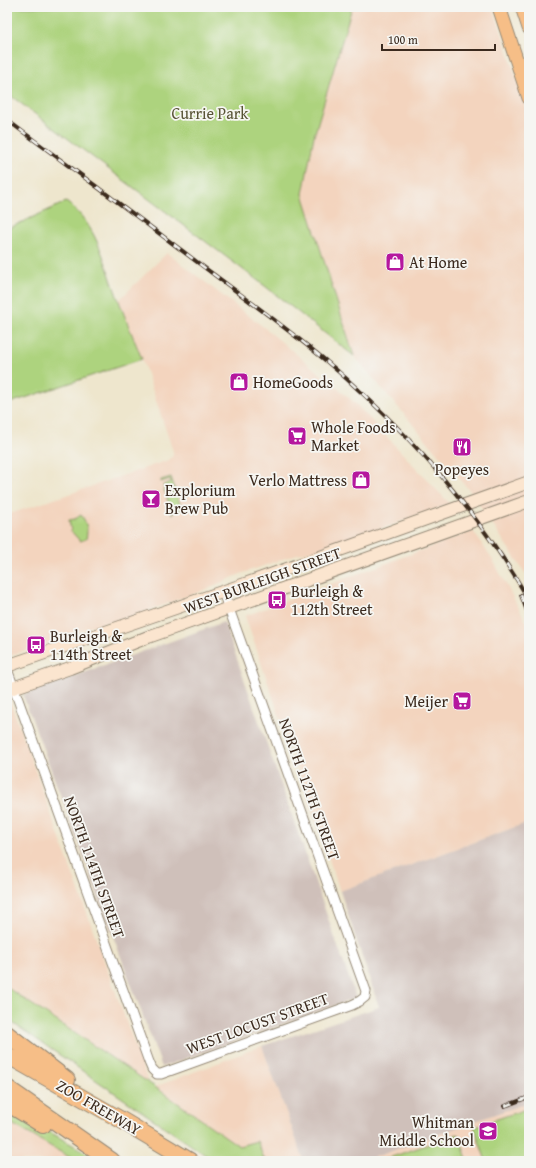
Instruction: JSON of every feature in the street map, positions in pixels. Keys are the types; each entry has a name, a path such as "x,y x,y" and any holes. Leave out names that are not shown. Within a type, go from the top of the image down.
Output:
{"highway":[{"path":"7,1034 123,1121"},
{"name":"ZOO FREEWAY","path":"7,1055 190,1161"},
{"name":"ZOO FREEWAY","path":"7,1088 108,1158"},
{"path":"7,1103 62,1138 108,1158"}],"main road":[{"path":"499,7 529,98"},
{"path":"522,7 529,28"},
{"name":"WEST BURLEIGH STREET","path":"7,667 223,592 529,482"},
{"name":"WEST BURLEIGH STREET","path":"10,689 70,668 148,637 529,501"}],"street":[{"name":"NORTH 112TH STREET","path":"223,592 366,991 365,997"},
{"name":"NORTH 114TH STREET","path":"7,667 10,689 102,929 149,1062 152,1069 157,1074"},
{"name":"WEST LOCUST STREET","path":"157,1074 161,1074 352,1005 360,1002 365,997"}],"shaded area":[{"path":"352,7 493,7 529,115 529,579 471,492 354,356 303,195 314,136"},
{"path":"167,253 266,329 354,402 450,504 328,548 297,554 243,573 199,592 130,617 92,626 7,657 7,513 13,513 169,460 173,456 173,451 142,359 118,301"},
{"path":"473,531 494,562 529,627 529,822 340,891 245,616"},
{"path":"224,622 356,998 162,1067 23,695"},
{"path":"10,701 148,1082 11,991 7,986 7,702"},
{"path":"529,822 529,1102 364,1161 304,1161 262,1046 379,1007 340,891"},
{"path":"262,1046 304,1161 265,1161 257,1141 239,1146 155,1087"},
{"name":"Whitman Middle School","path":"529,1102 529,1161 364,1161"},
{"path":"7,1121 47,1143 76,1161 7,1161"}],"green space":[{"name":"Currie Park","path":"7,7 352,7 314,136 303,194 354,356 261,283 7,93"},
{"path":"66,202 77,211 93,234 105,260 114,288 142,359 7,404 7,229"},
{"path":"171,477 182,510 179,511 178,508 173,510 174,513 172,514 166,495 174,491 165,493 163,485 171,482 170,479 161,482 161,480"},
{"path":"81,515 86,524 87,533 86,539 80,541 71,531 69,520 75,519"},
{"path":"7,986 12,991 155,1087 239,1146 257,1141 265,1161 214,1161 7,1019"},
{"path":"7,1108 101,1161 76,1161 7,1121"},
{"path":"529,1108 529,1161 486,1161 474,1127"},
{"path":"458,1134 468,1161 380,1161"}],"railway":[{"path":"7,120 278,322 355,386 411,442 437,471 486,534 529,600"},
{"path":"521,595 529,616"},
{"path":"505,1106 529,1097"}],"place":[{"name":"At Home","path":"395,262"},
{"name":"HomeGoods","path":"239,382"},
{"name":"Whole Foods Market","path":"297,436"},
{"name":"Popeyes","path":"462,447"},
{"name":"Verlo Mattress","path":"361,480"},
{"name":"Explorium Brew Pub","path":"151,499"},
{"name":"Burleigh & 112th Street","path":"277,600"},
{"name":"Burleigh & 114th Street","path":"36,645"},
{"name":"Meijer","path":"462,701"},
{"name":"Whitman Middle School","path":"488,1131"}]}
